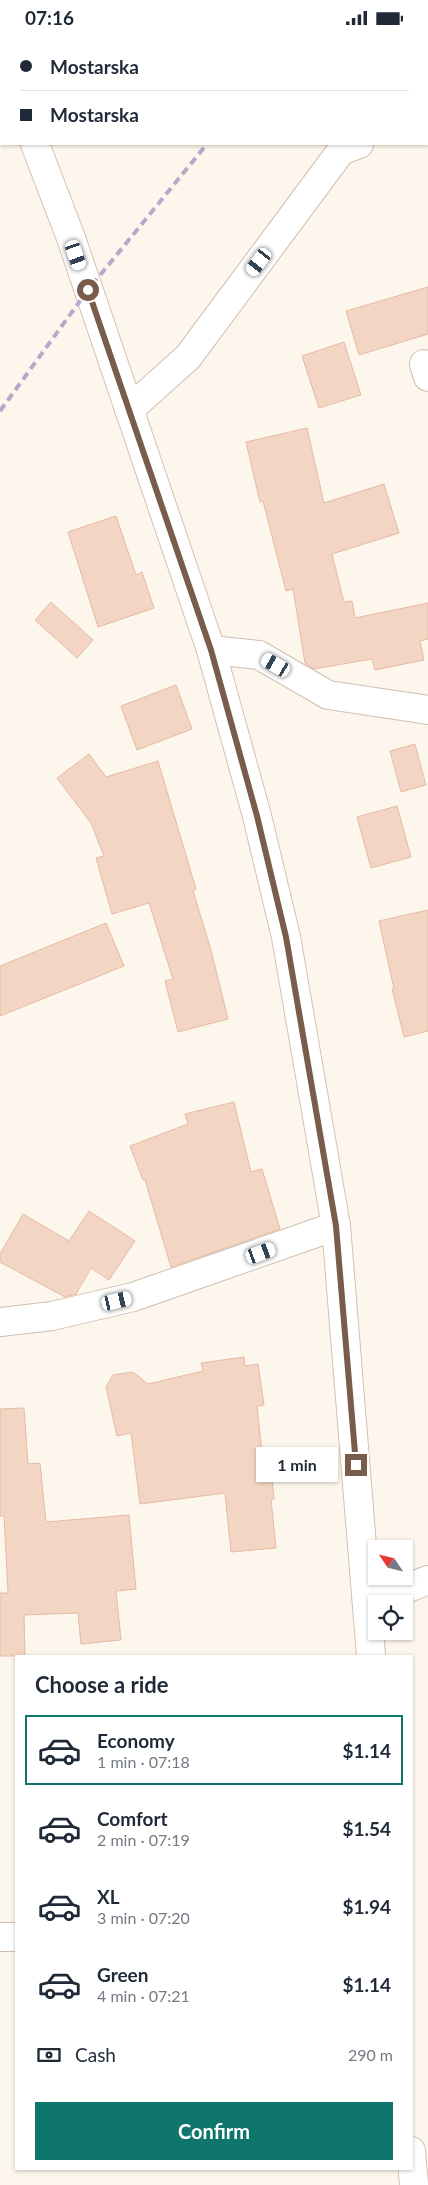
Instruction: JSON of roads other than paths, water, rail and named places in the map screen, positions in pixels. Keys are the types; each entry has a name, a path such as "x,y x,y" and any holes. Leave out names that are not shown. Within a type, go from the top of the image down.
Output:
{"main road":[{"path":"35,145 70,238 211,650 257,816 286,937 336,1226 371,1655"},
{"path":"129,410 188,357 341,151 356,145"},
{"path":"211,650 259,655 328,695 428,710"},
{"path":"0,1322 52,1316 133,1297 336,1226"},
{"path":"367,1605 428,1580"},
{"path":"0,1937 15,1937"},
{"path":"413,2170 414,2185"}],"railway":[{"path":"0,411 88,290 206,145"}]}
